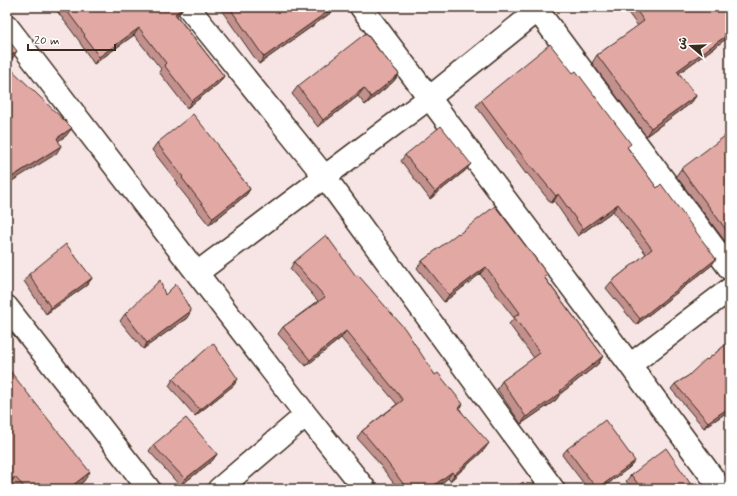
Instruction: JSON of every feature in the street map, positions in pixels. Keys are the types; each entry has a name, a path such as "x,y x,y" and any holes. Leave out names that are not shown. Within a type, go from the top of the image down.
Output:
{"street":[{"path":"188,7 325,177 553,489"},
{"path":"362,7 721,489"},
{"path":"198,273 429,98 538,8 730,269"},
{"path":"7,26 306,415 365,489"},
{"path":"630,365 730,289"},
{"path":"7,308 148,489"},
{"path":"219,489 306,415"}],"building":[{"path":"64,7 183,7 175,14 224,76 192,101 164,65 166,63 139,28 99,57"},
{"path":"229,7 334,7 264,57"},
{"path":"634,7 730,7 730,33 677,71 696,96 651,128 597,55 644,21"},
{"path":"366,33 399,74 371,97 364,88 323,120 298,86"},
{"path":"7,38 17,51 7,59"},
{"path":"550,44 573,73 576,71 631,144 627,147 657,188 661,184 716,259 640,319 611,282 652,249 618,204 583,229 558,194 556,196 531,167 481,100"},
{"path":"7,65 72,128 57,138 61,146 10,178 11,179 7,182"},
{"path":"193,114 219,146 218,147 250,189 213,218 157,143"},
{"path":"441,126 471,164 435,192 405,155"},
{"path":"725,136 730,144 730,235 681,169"},
{"path":"495,206 548,275 544,277 603,356 560,391 561,393 526,417 502,381 540,353 514,317 520,313 486,267 449,295 422,261"},
{"path":"326,235 356,276 358,275 405,329 435,375 438,373 463,404 458,408 489,443 454,475 452,472 429,489 407,489 362,431 403,400 346,331 310,360 283,327 325,297 294,262"},
{"path":"66,244 92,278 51,308 29,274"},
{"path":"160,280 165,295 176,284 191,311 147,343 125,314"},
{"path":"730,341 730,407 708,422 675,384 688,376 706,359 707,360"},
{"path":"213,343 238,379 200,410 173,379"},
{"path":"10,371 90,472 68,489 26,489 15,477 7,483 7,374"},
{"path":"186,418 217,454 185,479 153,445"},
{"path":"605,420 635,461 597,489 567,449"},
{"path":"666,448 694,489 642,489 631,475"},
{"path":"523,482 528,489 514,489"}]}
